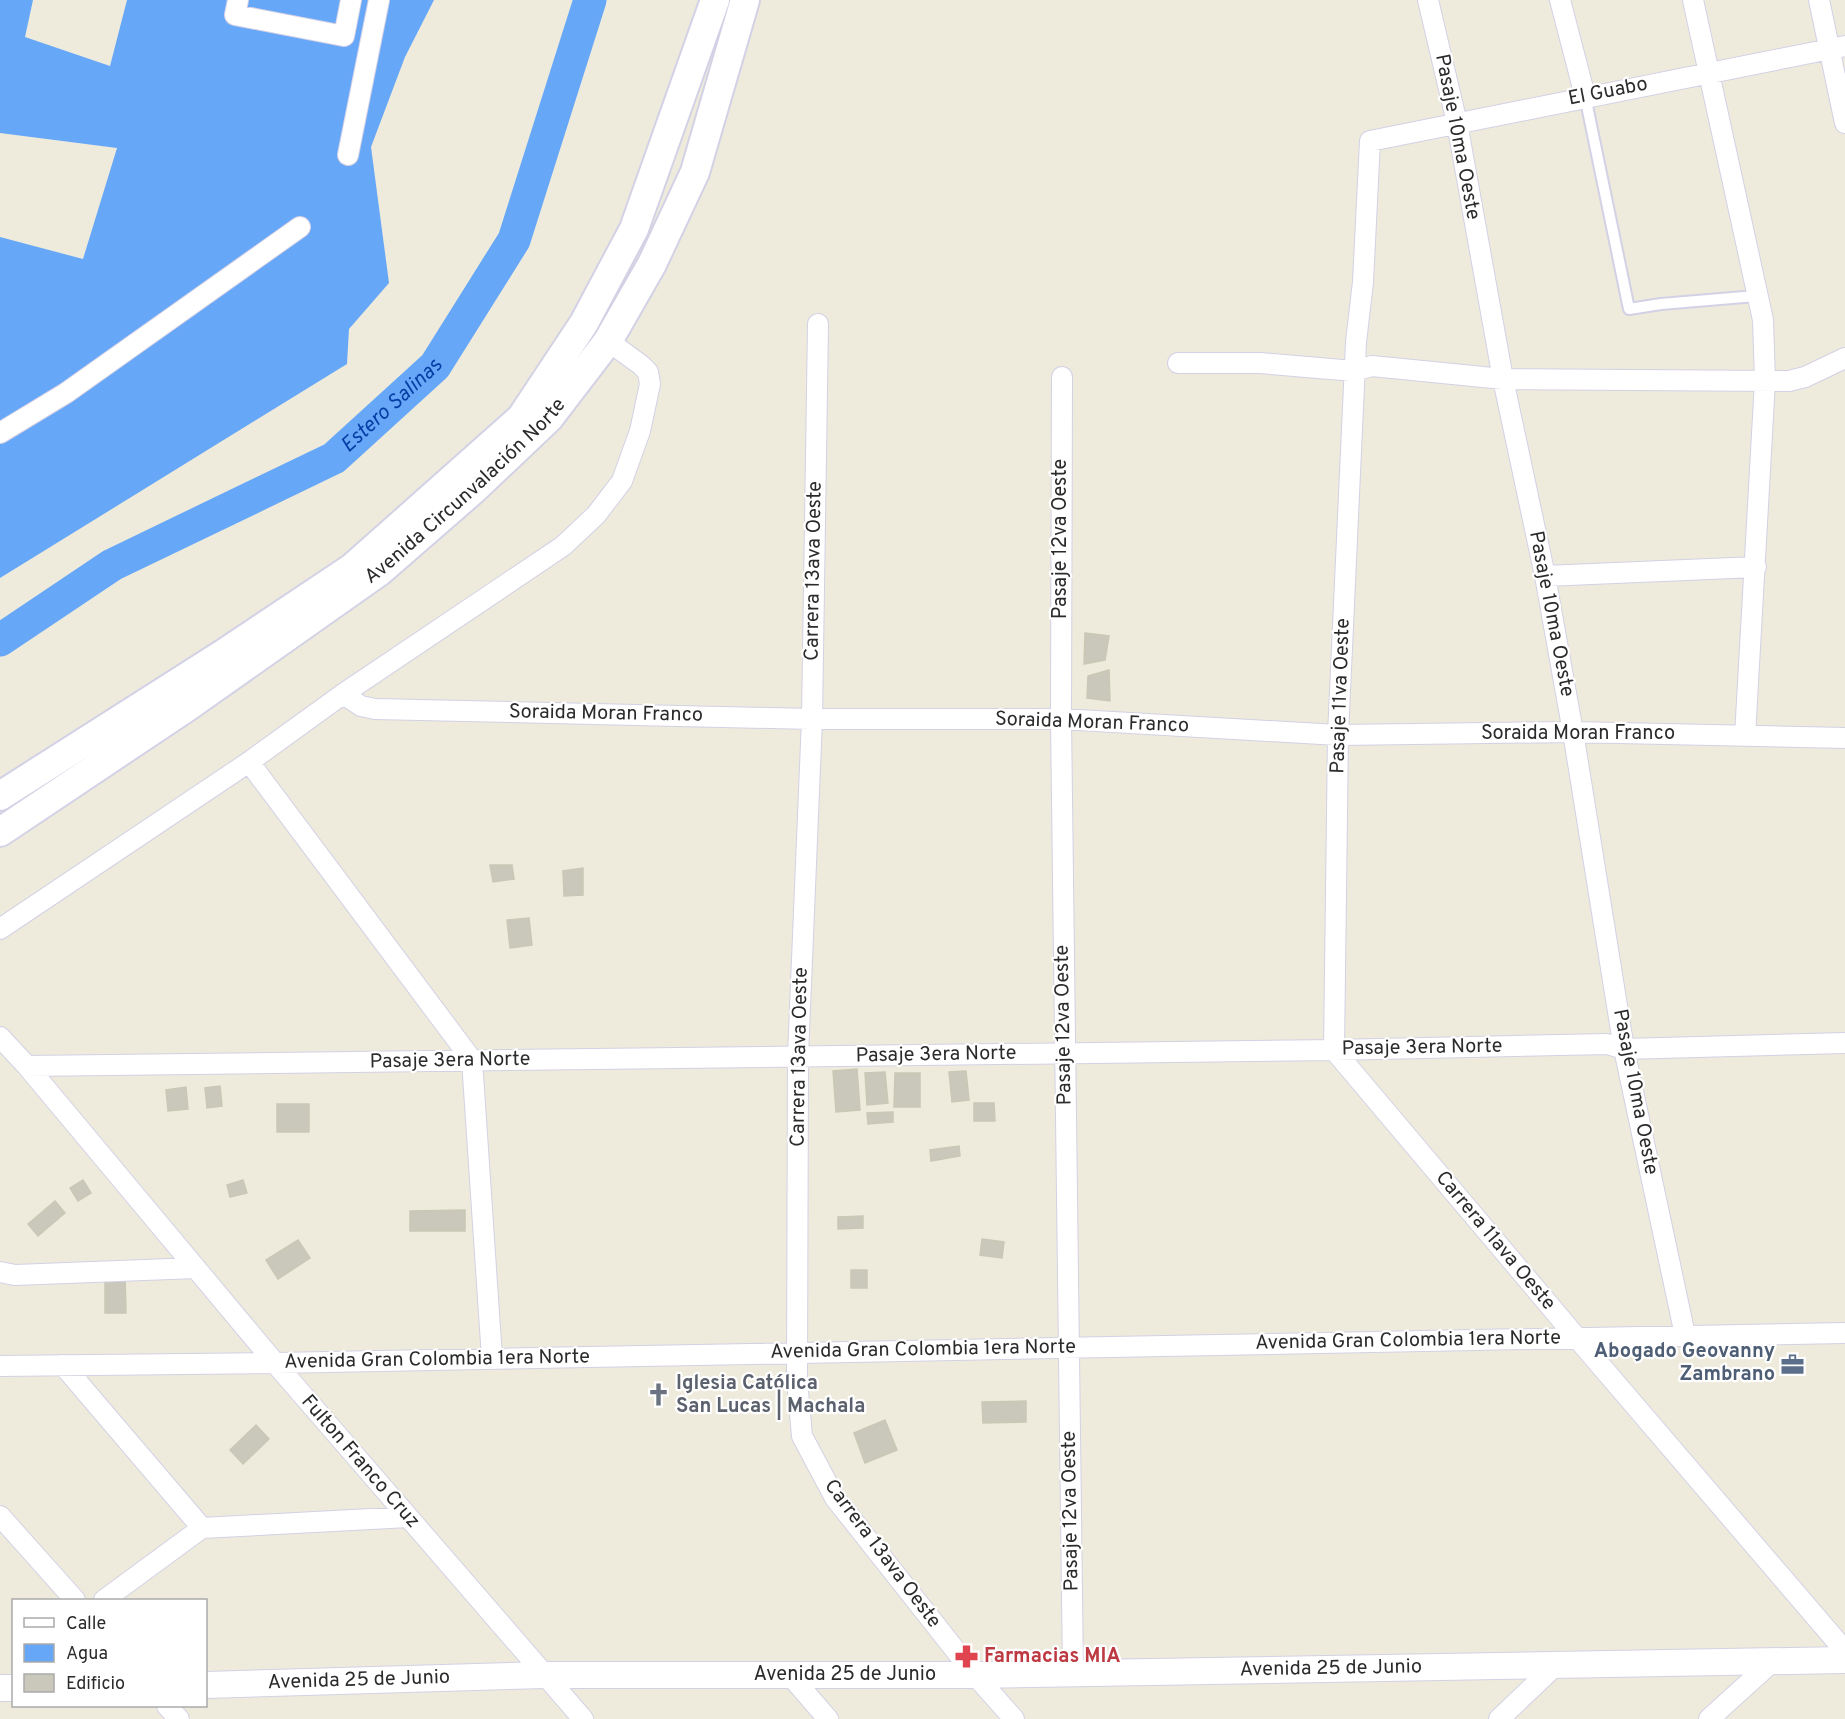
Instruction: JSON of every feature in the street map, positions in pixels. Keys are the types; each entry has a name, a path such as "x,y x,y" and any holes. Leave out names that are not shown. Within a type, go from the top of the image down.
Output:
{"main road":[{"name":"Avenida Circunvalación Norte","path":"0,832 187,707 291,621 521,418 584,323 634,229 715,0"},
{"name":"Avenida Circunvalación Norte","path":"0,796 223,654 291,621 380,571 473,490 549,418 608,341 664,239 695,171 745,0"},
{"path":"634,229 664,239"}],"street":[{"path":"238,0 235,15 344,36 351,0"},
{"path":"348,155 379,0"},
{"name":"Pasaje 10ma Oeste","path":"1428,0 1457,123 1503,379 1545,576 1573,732 1624,1049 1685,1335"},
{"path":"1560,0 1585,96"},
{"path":"1693,0 1763,320 1765,381 1745,736"},
{"path":"1819,0 1837,47 1845,123"},
{"name":"El Guabo","path":"1370,141 1837,47"},
{"name":"Pasaje 11va Oeste","path":"1334,1050 1338,735 1354,371 1363,282 1370,141"},
{"path":"0,433 66,393 300,227"},
{"name":"Carrera 13ava Oeste","path":"818,324 812,719 798,1056 796,1352 802,1436 835,1498 975,1675 1014,1719"},
{"path":"0,929 249,762 343,694 563,546 596,515 622,481 640,431 650,384 648,372 608,341"},
{"path":"1178,363 1260,363 1354,371 1372,366 1503,379 1789,381 1805,377 1845,358"},
{"name":"Pasaje 12va Oeste","path":"1062,377 1060,719 1073,1673"},
{"path":"1545,576 1756,567"},
{"name":"Soraida Moran Franco","path":"343,694 361,706 375,709 812,719 1060,719 1338,735 1573,732 1845,738"},
{"path":"249,762 472,1060 492,1359"},
{"name":"Fulton Franco Cruz","path":"0,1037 27,1066 275,1363 583,1719"},
{"name":"Pasaje 3era Norte","path":"27,1066 1334,1050 1607,1044 1624,1049 1845,1043"},
{"name":"Carrera 11ava Oeste","path":"1334,1050 1845,1651"},
{"path":"0,1272 15,1275 196,1268"},
{"name":"Avenida Gran Colombia 1era Norte","path":"0,1366 275,1363 1845,1333"},
{"path":"63,1365 201,1528"},
{"path":"0,1516 74,1599"},
{"path":"105,1599 201,1528 408,1517"},
{"name":"Avenida 25 de Junio","path":"207,1685 544,1675 975,1675 1845,1660"},
{"path":"1709,1719 1773,1661"},
{"path":"1499,1719 1557,1664"},
{"path":"790,1675 828,1719"},
{"path":"168,1707 179,1719"}],"lane":[{"path":"1585,96 1629,309 1756,296"}],"water":[{"path":"0,0 33,0 25,37 110,66 127,0 434,0 405,57 371,147 389,283 349,329 347,364 0,578 0,237 83,259 117,148 0,133"}],"building":[{"path":"1085,633 1109,636 1105,660 1084,664"},
{"path":"1109,670 1110,701 1087,698 1088,676"},
{"path":"490,865 512,865 514,879 493,882"},
{"path":"583,868 583,895 564,896 563,871"},
{"path":"529,918 532,945 510,948 507,920"},
{"path":"857,1069 860,1110 836,1112 833,1071"},
{"path":"966,1071 969,1100 952,1102 949,1072"},
{"path":"885,1072 888,1103 867,1105 865,1073"},
{"path":"895,1073 920,1073 920,1107 894,1107"},
{"path":"220,1086 222,1106 207,1108 205,1088"},
{"path":"186,1087 188,1109 168,1111 166,1090"},
{"path":"974,1103 994,1103 995,1121 974,1121"},
{"path":"277,1104 309,1104 309,1132 277,1132"},
{"path":"893,1112 893,1122 868,1124 867,1113"},
{"path":"959,1146 960,1156 931,1161 930,1150"},
{"path":"83,1180 91,1193 78,1201 70,1188"},
{"path":"243,1180 247,1193 230,1197 227,1185"},
{"path":"55,1201 65,1213 38,1236 28,1224"},
{"path":"465,1210 465,1231 410,1231 410,1211"},
{"path":"863,1216 863,1228 838,1229 838,1217"},
{"path":"982,1239 1004,1242 1002,1258 980,1255"},
{"path":"298,1240 310,1258 278,1279 266,1260"},
{"path":"851,1270 867,1270 867,1288 851,1288"},
{"path":"125,1275 126,1313 105,1313 105,1276"},
{"path":"1026,1401 1026,1422 983,1423 982,1402"},
{"path":"885,1420 897,1450 865,1463 854,1433"},
{"path":"256,1425 269,1439 243,1464 230,1450"}],"waterway":[{"name":"Estero Salinas","path":"0,640 112,565 334,458 435,366 514,240 590,0"}],"place":[{"name":"Abogado Geovanny Zambrano","path":"1793,1364"},
{"name":"Iglesia Católica San Lucas | Machala","path":"658,1395"},
{"name":"Farmacias MIA","path":"966,1657"}]}
